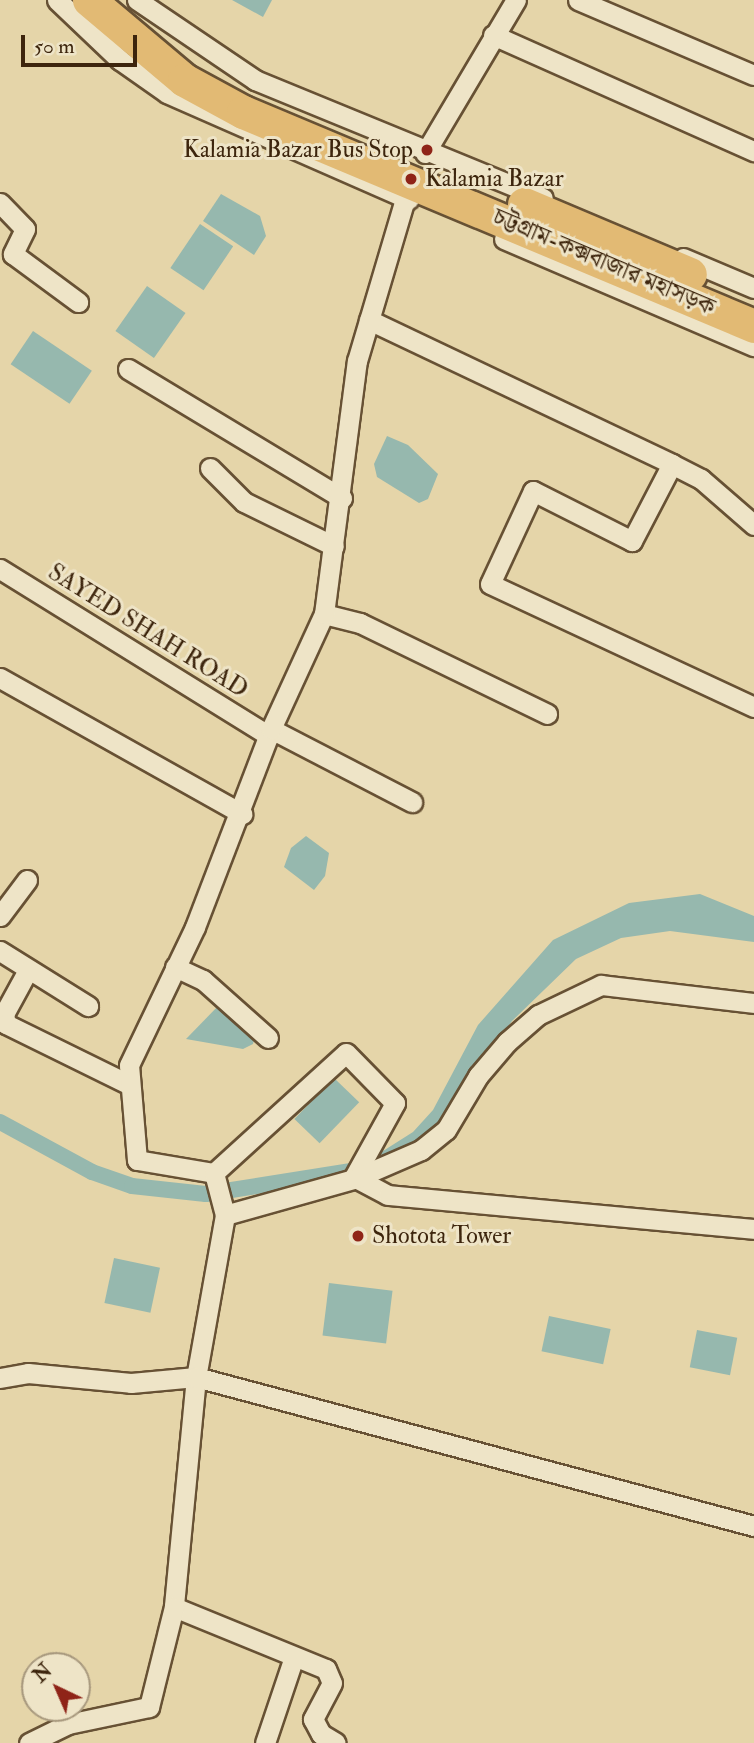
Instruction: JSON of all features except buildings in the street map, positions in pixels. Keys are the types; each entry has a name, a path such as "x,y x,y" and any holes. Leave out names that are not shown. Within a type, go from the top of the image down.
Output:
{"highway":[{"name":"চট্টগ্রাম-কক্সবাজার মহাসড়ক","path":"89,0 184,80 243,112 754,326"},
{"name":"চট্টগ্রাম-কক্সবাজার মহাসড়ক","path":"118,0 152,32 251,95 754,302"}],"street":[{"path":"57,0 120,60 167,93 407,193 754,346"},
{"path":"137,0 255,80 754,288"},
{"path":"426,152 516,0"},
{"path":"578,0 754,75"},
{"path":"493,35 754,151"},
{"path":"214,1174 136,1160 136,1108 128,1084 135,1047 175,967 242,814 270,732 324,614 342,498 357,361 407,193"},
{"path":"0,203 25,229 13,254 78,302"},
{"path":"369,320 671,464 754,525"},
{"path":"128,369 342,498"},
{"path":"671,464 632,541 533,491 490,584 754,707"},
{"path":"210,468 244,502 334,546"},
{"name":"SAYED SHAH ROAD","path":"0,569 270,732 412,802"},
{"path":"324,614 360,623 547,714"},
{"path":"0,678 242,814"},
{"path":"0,916 27,880"},
{"path":"0,951 88,1006"},
{"path":"175,967 203,980 268,1038"},
{"path":"28,970 4,1014 6,1024 128,1084"},
{"path":"225,1215 354,1179 421,1150 446,1129 478,1076 508,1042 538,1015 601,985 754,1003"},
{"path":"214,1174 346,1053 395,1103 354,1179"},
{"path":"29,1743 68,1724 149,1707 174,1606 195,1377 225,1215 214,1174"},
{"path":"354,1179 388,1195 754,1229"},
{"path":"0,1378 28,1373 131,1383 195,1377 754,1526"},
{"path":"174,1606 331,1675 313,1719 321,1734 337,1743"},
{"path":"265,1743 293,1657"}],"water":[{"path":"232,0 272,0 263,17"},
{"path":"221,194 260,216 266,236 254,255 203,221"},
{"path":"200,224 233,246 204,290 170,268"},
{"path":"147,286 186,313 154,358 115,331"},
{"path":"33,331 92,371 69,404 11,364"},
{"path":"387,436 408,445 438,474 428,499 419,503 377,477 374,464"},
{"path":"306,836 329,853 325,876 314,890 284,867 291,848"},
{"path":"700,894 754,916 754,942 670,931 621,938 576,959 512,1021 425,1140 373,1165 372,1158 413,1132 433,1110 478,1025 553,940 629,903"},
{"path":"221,1003 255,1035 253,1044 243,1049 186,1039"},
{"path":"334,1078 359,1102 320,1143 294,1119"},
{"path":"114,1258 160,1268 150,1313 104,1303"},
{"path":"329,1283 393,1291 386,1343 323,1336"},
{"path":"549,1316 611,1329 603,1364 542,1351"},
{"path":"697,1330 737,1338 730,1375 690,1367"}],"waterway":[{"path":"0,1122 92,1172 132,1186 206,1194 351,1171"}],"place":[{"name":"Kalamia Bazar Bus Stop","path":"427,150"},
{"name":"Kalamia Bazar","path":"411,179"},
{"name":"Shotota Tower","path":"358,1236"}]}
